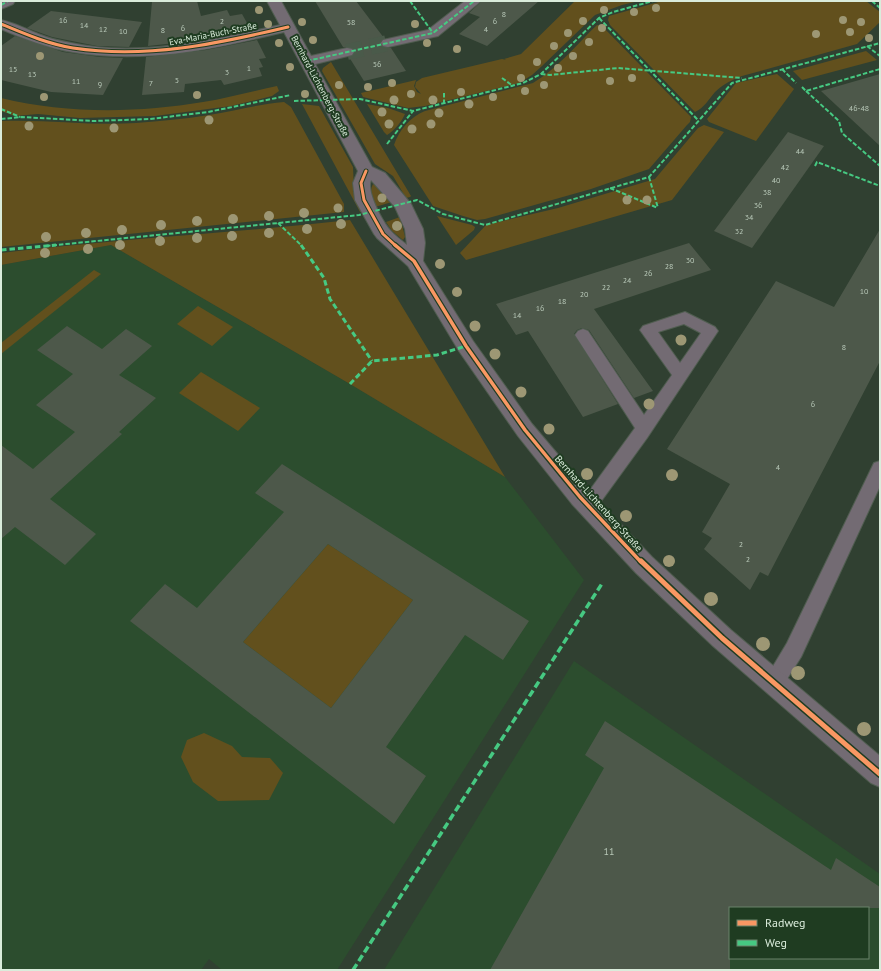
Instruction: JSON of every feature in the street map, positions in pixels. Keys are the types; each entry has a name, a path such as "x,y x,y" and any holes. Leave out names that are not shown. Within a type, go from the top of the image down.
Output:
{"street":[{"path":"1,5 8,1"},
{"name":"Bernhard-Lichtenberg-Straße","path":"274,1 366,171 361,183 364,200 383,234 414,260 466,346 516,417 588,506 644,565 722,638 880,774"},
{"path":"388,43 433,33 474,1"},
{"name":"Eva-Maria-Buch-Straße","path":"1,24 34,39 52,44 104,52 136,53 201,47 288,27"},
{"path":"307,61 347,52"},
{"path":"366,171 379,177 402,204 414,229 416,243 414,260"}],"lane":[{"path":"583,335 644,428"},
{"path":"588,506 644,428 680,374"},
{"path":"773,683 794,650 880,468"}],"shaded area":[{"path":"575,1 639,1 622,5 595,15 532,75 519,83 425,106 408,108 363,97 361,93 416,80 414,86 417,92 421,94 415,87 416,82 422,78 502,59 506,60 504,59 521,54"},
{"path":"662,1 866,1 880,12 880,22 857,44 742,76 724,84 715,92 704,106 695,112 610,25 608,20 609,16"},
{"path":"597,25 602,26 691,117 690,122 649,169 591,189 485,219 477,220 433,206 394,145 402,129 410,120 425,111 533,83 559,63"},
{"path":"866,51 877,60 802,80 793,71"},
{"path":"331,62 411,196 410,197 406,198 393,176 375,164 322,71 323,68"},
{"path":"777,74 794,89 756,141 709,122 707,119 736,83"},
{"path":"277,86 279,91 272,96 231,106 155,116 80,118 38,114 15,116 1,111 1,98 51,107 128,110 178,106 203,102"},
{"path":"284,102 291,107 344,204 344,212 1,247 1,121 102,124 136,123 172,120"},
{"path":"302,104 319,106 353,167 354,190 365,210 360,212"},
{"path":"367,104 388,108 405,114 398,126 387,135"},
{"path":"704,125 724,132 672,200 466,260 460,253 486,225 558,208 655,179 698,128"},
{"path":"373,184 384,192 392,202 375,207 371,192"},
{"path":"437,216 472,225 475,227 474,230 456,245"},
{"path":"400,217 405,237 403,240 392,231 386,222"},
{"path":"350,220 505,477 350,384 111,245 1,265 1,253"},
{"path":"111,245 350,384 505,477 584,580 337,970 222,970 209,959 201,970 1,970 1,265"},
{"path":"94,270 101,274 1,354 1,343"},
{"path":"198,306 233,327 212,346 177,324"},
{"path":"201,372 260,408 238,431 179,393"},
{"path":"328,544 413,600 331,708 243,642"},
{"path":"574,661 880,874 880,970 384,970"},
{"path":"204,733 232,746 242,757 270,758 283,773 269,800 218,801 193,782 181,757 187,740"}],"building":[{"path":"176,1 197,1 201,16 227,10 230,16 242,14 251,30 202,40 148,46 152,2 177,2"},
{"path":"315,1 356,1 384,38 380,42 382,47 391,48 406,71 364,81 349,57 353,56 355,51 352,48 343,47"},
{"path":"482,1 539,1 487,46 459,34 480,17 469,13"},
{"path":"51,11 142,22 129,47 97,46 52,37 27,28"},
{"path":"15,36 63,52 100,57 123,58 103,95 51,92 1,80 1,46"},
{"path":"257,40 266,58 259,59 263,67 259,68 262,76 224,85 221,80 185,84 184,92 142,95 146,57 206,50"},
{"path":"880,74 880,146 821,91"},
{"path":"788,132 824,146 752,248 714,231"},
{"path":"880,229 880,361 768,576 760,572 750,590 704,549 712,538 702,532 730,484 667,449 776,281 834,307"},
{"path":"689,243 711,270 594,309 653,391 634,398 589,330 582,328 577,330 574,334 618,404 583,417 528,331 516,335 496,304"},
{"path":"67,326 102,349 126,329 152,346 119,375 156,398 119,432 122,434 50,499 96,534 65,565 15,527 1,539 1,445 33,469 75,432 36,405 73,374 37,350"},
{"path":"282,464 529,621 503,660 465,635 386,747 426,776 394,824 130,621 165,584 197,608 284,512 255,493","holes":["328,544 413,600 331,708 243,642"]},
{"path":"605,721 831,870 836,858 880,887 880,908 729,907 730,970 490,970 604,768 585,755"}],"tunnel":[{"path":"347,52 388,43"}],"marked path":[{"path":"1,5 8,1"},
{"path":"410,1 433,33"},
{"path":"307,61 433,33 474,1"},
{"path":"294,101 360,99 413,111 523,83 541,74 599,18 613,12 653,1"},
{"path":"872,1 880,8"},
{"path":"599,18 698,120"},
{"path":"1,250 359,215 417,200 443,214 485,225 649,177 732,83 880,43"},
{"path":"867,46 880,56"},
{"path":"541,74 550,75 618,68 742,78"},
{"path":"782,69 796,83"},
{"path":"802,87 806,91 880,69"},
{"path":"502,78 513,86"},
{"path":"806,91 839,121 842,133 880,166"},
{"path":"444,93 444,104"},
{"path":"1,119 22,117 93,121 150,119 208,112 291,95"},
{"path":"1,109 20,117"},
{"path":"387,144 413,111"},
{"path":"815,166 817,162 880,186"},
{"path":"649,177 658,208"},
{"path":"610,188 658,208"},
{"path":"278,223 299,242 312,259 324,278 330,299 372,361"},
{"path":"350,384 372,361 437,355 466,346"},
{"path":"353,970 603,582"}],"cycle path":[{"path":"1,24 37,39 72,48 108,52 143,52 179,49 251,36 288,27"},
{"path":"366,171 361,183 364,200 383,234 414,261 466,346 525,430 580,497 644,565 722,638 880,774"}]}
